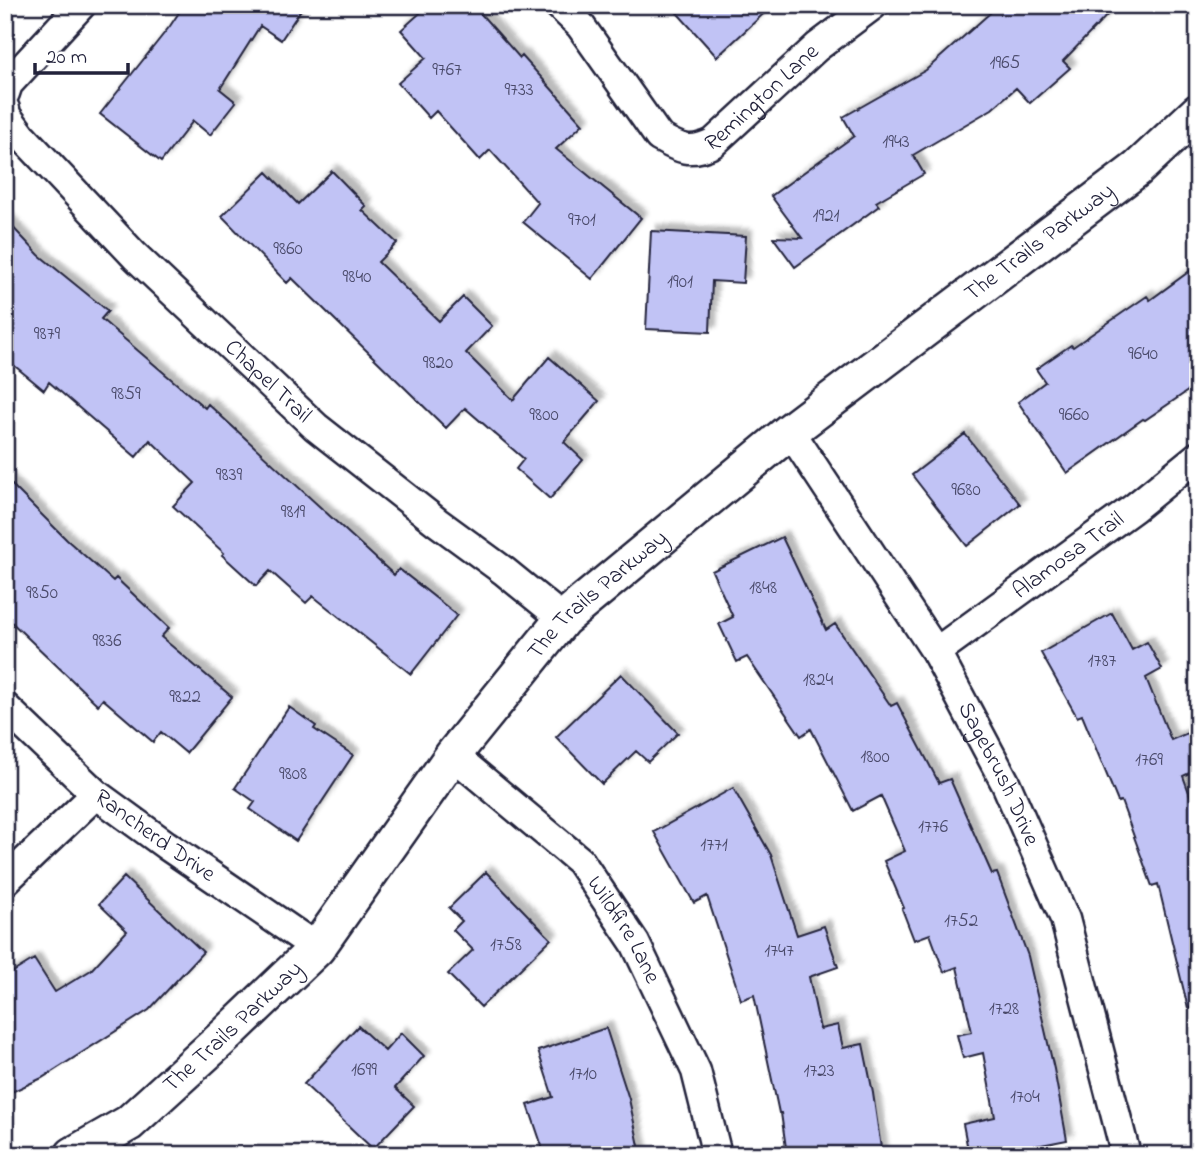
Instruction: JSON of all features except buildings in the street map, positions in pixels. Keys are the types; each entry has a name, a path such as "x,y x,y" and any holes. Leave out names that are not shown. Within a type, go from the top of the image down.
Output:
{"street":[{"path":"5,93 8,84 82,5"},
{"name":"Remington Lane","path":"559,5 580,24 659,137 679,148 698,150 713,143 817,47 873,5"},
{"name":"Chapel Trail","path":"5,109 6,115 20,135 135,256 316,427 562,619"},
{"name":"The Trails Parkway","path":"73,1155 129,1123 317,948 453,755 562,619 790,431 1137,169 1198,111"},
{"name":"Sagebrush Drive","path":"790,431 936,652 1006,784 1065,919 1126,1155"},
{"name":"Alamosa Trail","path":"936,652 1125,515 1198,456"},
{"name":"Rancherd Drive","path":"5,707 96,794 317,948"},
{"name":"Wildfire Lane","path":"453,755 580,861 635,943 696,1071 717,1155"},
{"path":"5,881 96,794"}]}
